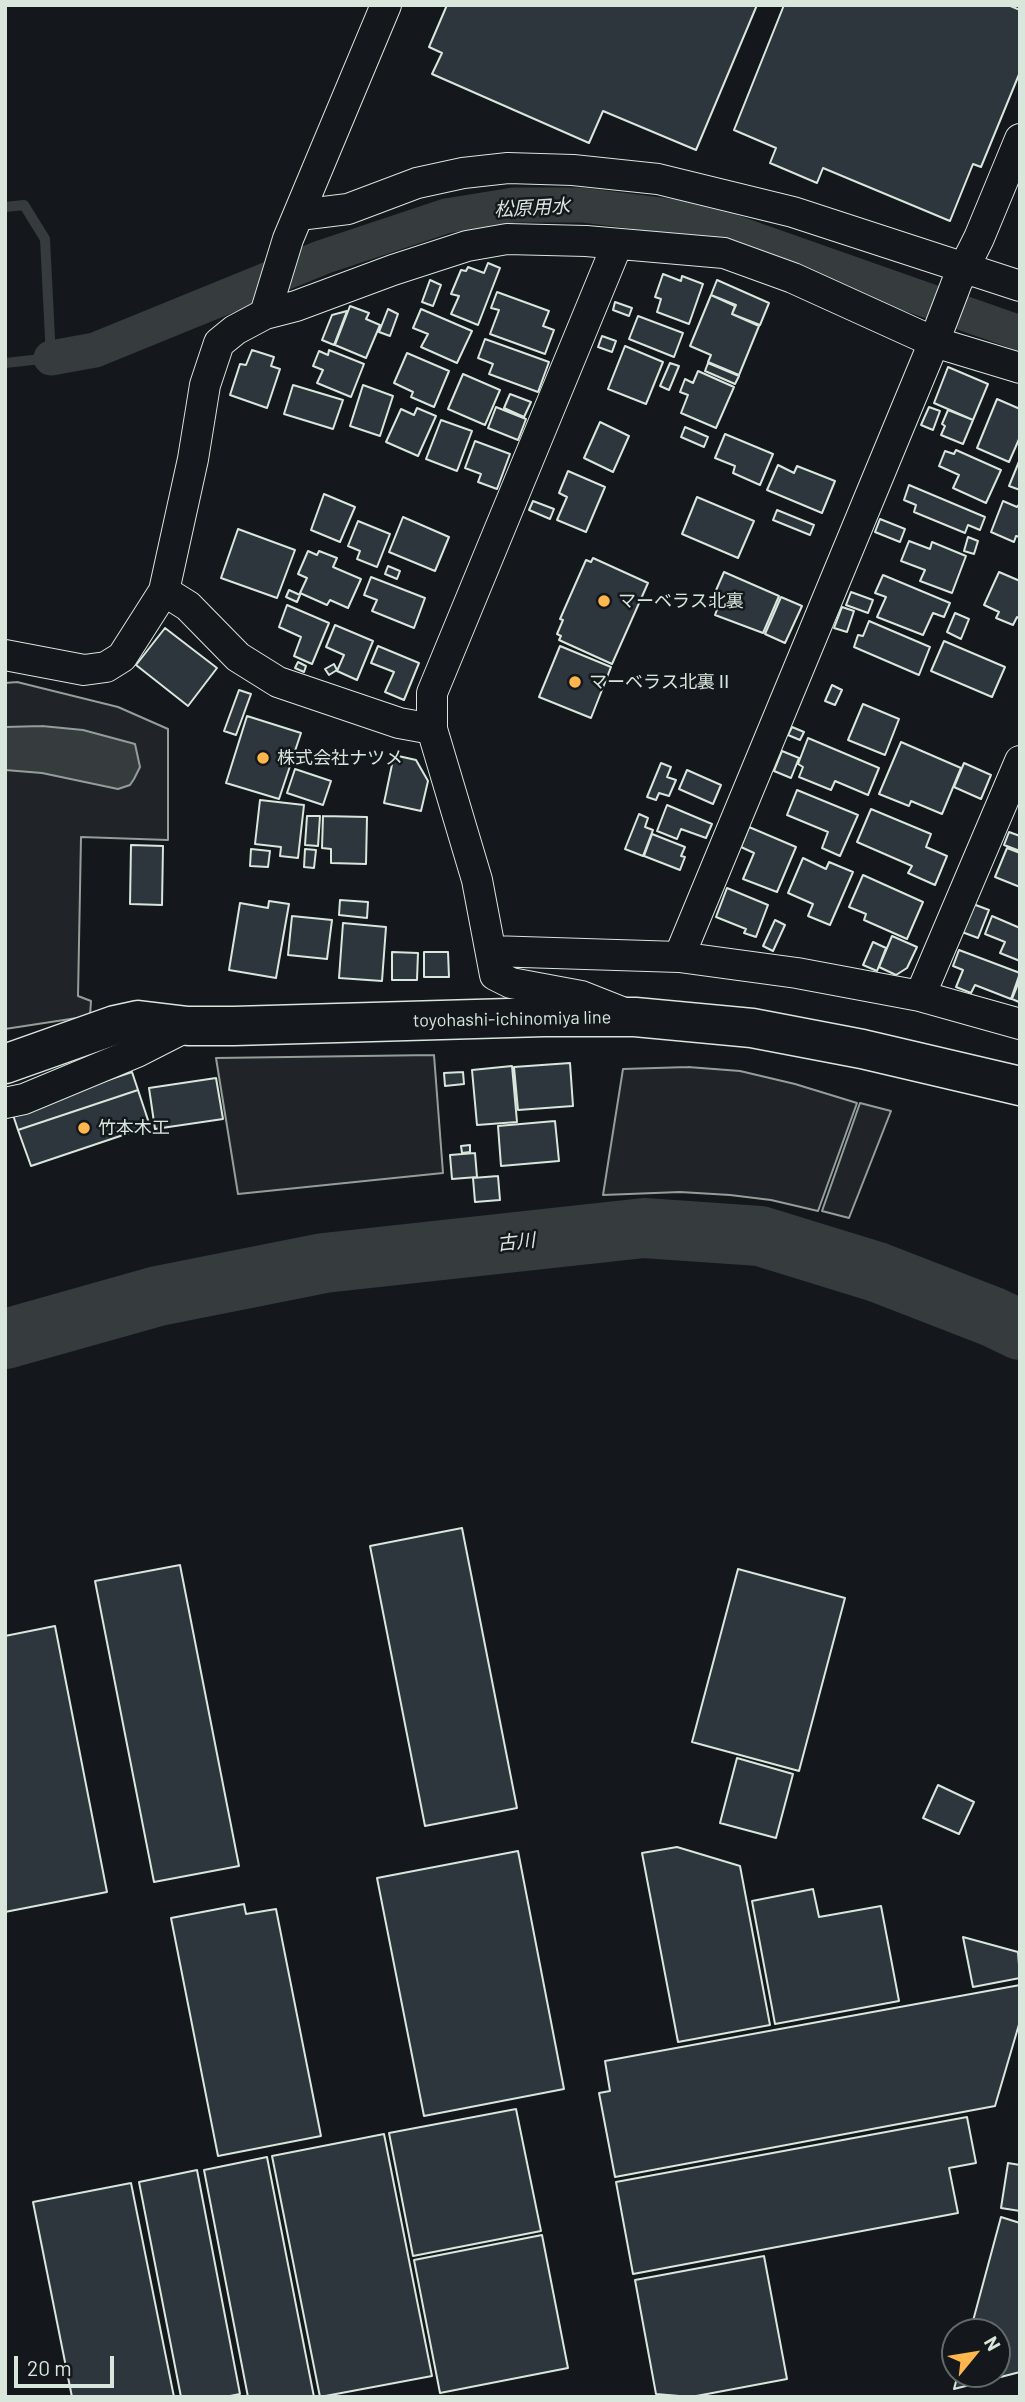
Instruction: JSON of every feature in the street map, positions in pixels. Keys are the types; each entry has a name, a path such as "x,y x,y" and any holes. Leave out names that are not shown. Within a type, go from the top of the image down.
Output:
{"main road":[{"name":"toyohashi-ichinomiya line","path":"5,1064 138,1020 188,1026 635,1017 752,1028 862,1049 1020,1086"}],"street":[{"path":"266,309 294,227 386,5"},
{"path":"679,957 960,275 979,238 1020,139"},
{"path":"294,227 417,183 463,173 508,168 573,170 658,179 793,212 960,275 1020,286"},
{"path":"5,654 84,670 106,667 122,657 164,592 193,460 205,385 219,343 266,309 296,306 467,246 507,239 586,241 724,253 1020,368"},
{"path":"617,245 432,693 432,729 477,880 495,975 511,983 581,996 635,1017"},
{"path":"164,592 188,606 238,657 278,682 399,723 432,729"},
{"path":"920,996 1020,761"},
{"path":"491,951 679,957 797,973 920,996 1020,1024"},
{"path":"5,1102 24,1099 137,1052 188,1026"}],"shaded area":[{"path":"17,682 118,707 168,729 168,840 81,837 78,996 91,1001 90,1016 5,1029 5,683"},
{"path":"42,726 83,730 135,744 140,767 130,785 118,789 42,773 5,770 5,727"},
{"path":"434,1055 443,1173 238,1194 216,1058"},
{"path":"688,1067 740,1071 857,1103 818,1211 771,1200 730,1195 680,1192 603,1195 623,1069"},
{"path":"860,1103 891,1111 849,1218 822,1211"}],"building":[{"path":"447,5 757,5 696,150 603,111 589,143 432,74 442,53 429,47"},
{"path":"784,5 1008,5 1020,10 1020,72 981,167 973,164 950,221 823,168 817,183 770,163 776,148 734,130"},
{"path":"488,263 500,268 478,325 451,314 459,296 451,294 461,270 466,271 468,267 484,273"},
{"path":"663,274 681,281 682,276 703,284 689,324 657,312 661,299 655,297"},
{"path":"430,280 441,285 433,306 422,302"},
{"path":"717,280 769,303 760,325 732,314 736,305 711,295"},
{"path":"497,292 549,311 543,326 554,330 545,354 490,334 499,310 491,308"},
{"path":"711,295 735,306 732,314 759,326 739,375 708,362 711,355 690,346"},
{"path":"615,302 632,308 629,316 613,310"},
{"path":"350,306 369,313 366,319 380,325 366,358 335,345"},
{"path":"388,309 398,314 390,336 379,332"},
{"path":"421,309 472,331 457,363 421,347 428,334 413,328"},
{"path":"347,311 334,345 322,340 332,315"},
{"path":"638,316 683,333 674,357 629,339"},
{"path":"602,336 616,341 612,352 598,347"},
{"path":"485,339 549,362 538,392 489,374 493,364 478,358"},
{"path":"625,346 663,362 646,404 608,389"},
{"path":"252,350 274,357 271,366 280,369 267,408 230,395 240,364 246,365"},
{"path":"329,350 364,364 351,397 317,383 323,370 313,366 319,351 328,355"},
{"path":"407,353 449,371 434,407 411,397 413,392 394,383"},
{"path":"670,363 679,366 669,390 660,386"},
{"path":"708,363 739,376 735,384 705,371"},
{"path":"948,367 988,384 973,420 934,403"},
{"path":"698,371 734,387 716,428 681,413 688,395 680,392 685,379 693,383"},
{"path":"463,374 500,390 485,425 448,409"},
{"path":"293,385 343,400 333,429 284,414"},
{"path":"363,385 393,396 380,436 350,426"},
{"path":"510,394 531,402 524,417 504,408"},
{"path":"997,399 1020,409 1020,437 1009,462 977,448"},
{"path":"496,407 526,419 518,440 488,428"},
{"path":"929,407 940,411 933,430 921,425"},
{"path":"417,408 436,416 418,456 386,442 401,409 414,415"},
{"path":"948,410 973,420 963,444 941,435"},
{"path":"441,420 472,431 457,471 426,459"},
{"path":"600,422 629,436 613,472 584,458"},
{"path":"685,427 708,437 704,447 681,437"},
{"path":"725,434 773,454 760,485 733,473 735,466 715,458"},
{"path":"475,441 510,454 497,489 478,482 481,474 465,468"},
{"path":"956,450 1001,470 986,503 953,488 959,475 939,466 945,451 954,454"},
{"path":"1020,459 1020,490 1009,486"},
{"path":"778,465 794,473 797,466 835,481 822,513 767,490"},
{"path":"568,471 605,487 586,532 557,520 567,497 559,493"},
{"path":"909,485 985,517 980,530 968,525 965,533 914,512 916,505 904,500"},
{"path":"324,494 355,507 340,542 311,530"},
{"path":"697,497 754,521 738,558 682,534"},
{"path":"533,501 554,509 550,519 529,510"},
{"path":"1003,501 1017,507 1020,503 1020,537 1016,536 1014,542 991,532"},
{"path":"777,510 814,525 810,535 773,520"},
{"path":"403,517 449,537 435,571 389,552"},
{"path":"880,519 905,529 900,542 875,532"},
{"path":"358,521 390,534 377,567 357,559 360,551 348,546"},
{"path":"238,529 295,550 277,598 221,578"},
{"path":"968,537 978,541 974,554 964,551"},
{"path":"909,541 930,549 932,542 966,556 952,593 920,581 925,570 901,561"},
{"path":"308,551 317,555 319,551 337,558 333,567 361,579 348,608 330,600 327,605 300,593 307,578 298,574"},
{"name":"マーベラス北裏","path":"593,558 648,583 612,664 559,640 561,636 557,634 563,620 560,619 586,560 591,562"},
{"path":"388,566 400,571 397,579 385,574"},
{"path":"724,572 779,596 763,633 715,615 718,607 710,604"},
{"path":"999,572 1020,581 1020,619 1017,617 1013,625 996,618 999,612 984,605"},
{"path":"883,575 950,603 944,617 933,613 923,635 877,617 886,597 875,593"},
{"path":"371,577 425,598 414,628 372,611 377,600 364,595"},
{"path":"289,590 300,595 297,602 286,597"},
{"path":"851,592 873,600 868,613 846,605"},
{"path":"781,597 802,606 785,643 765,634"},
{"path":"287,605 329,623 312,664 294,656 301,637 279,627"},
{"path":"842,607 854,611 847,632 834,628"},
{"path":"955,613 969,619 961,639 947,632"},
{"path":"869,621 930,647 919,675 854,647 858,635 863,636"},
{"path":"335,625 373,641 357,680 337,671 344,655 326,647"},
{"path":"165,628 217,668 188,706 136,665"},
{"path":"944,641 1005,667 992,697 931,671"},
{"path":"378,646 419,663 404,700 385,692 394,672 371,663"},
{"name":"マーベラス北裏Ⅱ","path":"560,646 611,667 591,718 539,697"},
{"path":"298,662 306,666 304,672 295,668"},
{"path":"334,664 337,670 329,675 325,669"},
{"path":"832,685 842,690 835,705 825,701"},
{"path":"239,690 251,694 236,735 224,731"},
{"path":"863,704 899,719 885,755 848,740"},
{"name":"株式会社ナツメ","path":"247,716 301,733 279,799 226,783"},
{"path":"792,727 804,732 800,740 788,735"},
{"path":"808,738 879,768 868,795 835,781 831,790 799,777 803,767 798,764"},
{"path":"901,742 961,768 942,814 911,801 909,806 879,794"},
{"path":"782,751 799,758 791,778 774,771"},
{"path":"394,755 416,760 428,781 421,811 384,803"},
{"path":"661,763 671,767 667,777 676,780 669,796 659,793 656,800 647,797"},
{"path":"964,763 991,775 981,799 954,787"},
{"path":"295,769 331,781 323,805 287,793"},
{"path":"687,770 721,785 713,804 679,789"},
{"path":"797,790 858,815 840,856 822,848 828,832 787,815"},
{"path":"260,800 304,805 298,858 280,856 281,847 255,844"},
{"path":"667,805 712,824 706,838 681,829 677,839 657,831"},
{"path":"871,809 931,834 926,847 947,856 935,885 908,873 912,866 857,842"},
{"path":"639,814 648,818 645,827 653,830 643,856 625,849"},
{"path":"307,816 320,816 318,846 305,845"},
{"path":"323,816 367,817 366,864 331,863 331,849 322,848"},
{"path":"749,827 796,847 777,892 743,879 754,853 741,847"},
{"path":"1009,832 1020,836 1020,851 1004,845"},
{"path":"652,834 685,847 681,856 685,857 680,870 644,856"},
{"path":"131,845 163,846 162,905 130,904"},
{"path":"1007,848 1020,853 1020,887 995,877"},
{"path":"251,849 270,851 268,867 250,866"},
{"path":"305,849 316,850 314,868 304,867"},
{"path":"803,858 826,869 829,862 853,872 830,925 808,916 813,904 788,893"},
{"path":"863,875 923,902 907,939 864,920 866,914 849,907"},
{"path":"727,888 768,905 756,937 744,933 746,929 716,917"},
{"path":"340,900 368,902 367,918 339,915"},
{"path":"269,901 289,904 276,978 229,970 240,903 268,908"},
{"path":"973,904 989,910 978,938 962,932"},
{"path":"292,916 332,920 327,959 288,955"},
{"path":"992,916 1020,928 1020,961 1000,953 1005,942 985,934"},
{"path":"775,920 785,925 773,951 763,946"},
{"path":"343,923 386,927 382,981 339,978"},
{"path":"892,936 917,947 907,968 896,975 879,967"},
{"path":"873,942 886,948 877,971 863,965"},
{"path":"959,950 1020,973 1011,999 975,985 971,993 956,987 963,970 953,966"},
{"path":"392,952 418,953 417,980 392,980"},
{"path":"424,952 448,952 449,977 424,977"},
{"path":"1020,979 1020,1001 1019,1002 1012,999"},
{"path":"570,1063 573,1106 518,1110 514,1067"},
{"path":"512,1066 517,1122 477,1125 472,1070"},
{"path":"132,1072 138,1090 18,1130 12,1112"},
{"path":"463,1072 464,1084 445,1086 444,1073"},
{"path":"216,1078 223,1119 155,1129 149,1088"},
{"name":"竹本木工","path":"138,1090 150,1126 31,1166 18,1130"},
{"path":"555,1121 559,1161 501,1166 498,1126"},
{"path":"470,1145 470,1152 462,1153 461,1146"},
{"path":"475,1153 477,1177 452,1179 450,1155"},
{"path":"498,1176 500,1200 475,1202 473,1178"},
{"path":"462,1528 517,1808 425,1826 370,1546"},
{"path":"180,1565 239,1866 154,1882 95,1581"},
{"path":"738,1569 845,1598 799,1771 692,1742"},
{"path":"55,1626 107,1892 5,1912 5,1636"},
{"path":"737,1758 793,1774 776,1838 720,1823"},
{"path":"938,1785 974,1802 959,1834 923,1818"},
{"path":"677,1847 740,1866 770,2025 678,2042 642,1853"},
{"path":"518,1851 564,2089 424,2116 377,1878"},
{"path":"813,1889 819,1917 881,1906 899,2001 775,2024 752,1901"},
{"path":"244,1904 246,1914 276,1909 321,2136 218,2156 171,1918"},
{"path":"963,1937 1018,1952 1020,1978 973,1987"},
{"path":"1020,1985 1020,2021 995,2106 615,2177 599,2093 610,2091 605,2061"},
{"path":"516,2109 541,2231 413,2256 389,2133"},
{"path":"967,2117 976,2163 949,2168 958,2213 633,2274 616,2182"},
{"path":"384,2134 432,2376 320,2397 272,2156"},
{"path":"267,2157 314,2397 248,2397 204,2170"},
{"path":"1008,2163 1020,2165 1020,2211 1001,2208"},
{"path":"197,2170 240,2394 225,2397 181,2397 139,2182"},
{"path":"131,2183 174,2397 72,2397 33,2202"},
{"path":"1001,2217 1020,2223 1020,2372 1011,2374 1011,2318 974,2318"},
{"path":"542,2235 568,2368 440,2393 414,2260"},
{"path":"764,2256 787,2379 691,2397 656,2394 635,2280"}],"waterway":[{"path":"5,207 24,205 45,239 51,358 5,363"},
{"name":"松原用水","path":"51,358 95,350 323,257 446,216 514,205 582,205 669,216 733,232 1020,333"},
{"name":"古川","path":"5,1339 158,1296 324,1263 644,1228 760,1236 877,1272 1020,1330"}],"place":[{"name":"マーベラス北裏","path":"604,601"},
{"name":"マーベラス北裏Ⅱ","path":"575,682"},
{"name":"株式会社ナツメ","path":"263,758"},
{"name":"竹本木工","path":"84,1128"}]}
